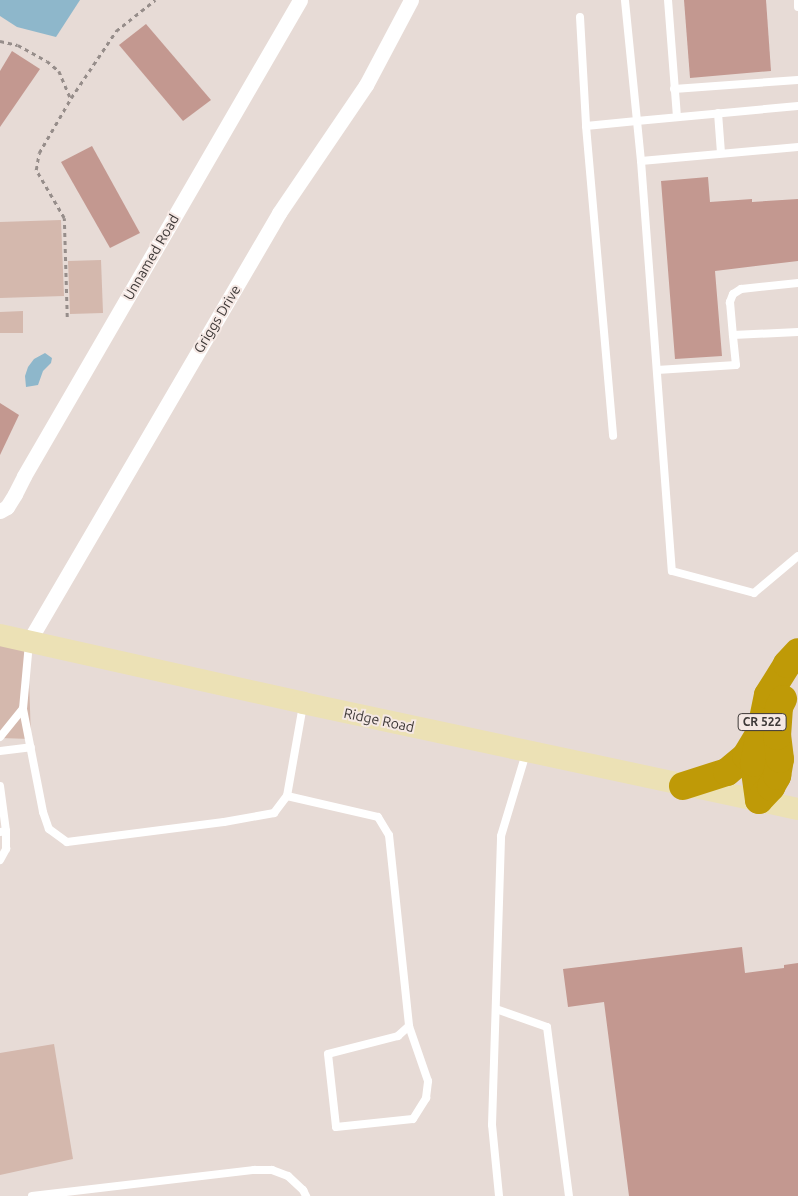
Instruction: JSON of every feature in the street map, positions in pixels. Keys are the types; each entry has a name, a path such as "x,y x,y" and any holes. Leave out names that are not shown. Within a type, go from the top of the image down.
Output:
{"highway":[{"name":"CR 522","path":"759,800 754,763 757,738 768,694 787,664 798,652"},
{"path":"759,800 774,781 780,759 778,736 779,707 788,688 798,678"},
{"path":"683,786 727,772 746,756 757,738"},
{"path":"780,759 798,786"}],"street":[{"name":"Unnamed Road","path":"0,511 16,494 24,476 300,0"},
{"name":"Griggs Drive","path":"29,641 279,213 366,84 411,0"},
{"name":"Ridge Road","path":"0,635 303,704 798,809"}],"lane":[{"path":"625,0 641,161 672,571 754,593 798,556"},
{"path":"668,0 677,117"},
{"path":"798,0 798,7"},
{"path":"580,17 586,126 612,436"},
{"path":"674,89 798,80"},
{"path":"586,126 798,106"},
{"path":"718,113 721,153"},
{"path":"641,161 798,146"},
{"path":"657,370 736,365 730,302 733,294 741,289 798,283"},
{"path":"733,335 798,332"},
{"path":"29,641 23,709 43,812 50,829 67,842 224,822 274,813 287,796 303,704"},
{"path":"0,737 23,709"},
{"path":"0,751 31,747"},
{"path":"499,1196 492,1125 500,836 526,751"},
{"path":"0,786 6,849 0,860"},
{"path":"287,796 378,817 389,835 409,1026 428,1081 426,1098 413,1119 336,1127 328,1054 398,1036 409,1026"},
{"path":"496,1009 547,1027 569,1196"},
{"path":"32,1196 254,1170 272,1170 288,1176 303,1190 306,1196"}],"path":[{"path":"67,317 64,218 40,178 36,163 38,153 70,98 116,31 155,0"},
{"path":"0,41 18,45 47,61 59,71 70,98"}],"shaded area":[{"path":"61,220 64,296 0,298 0,222"},
{"path":"101,260 103,313 70,314 68,261"},
{"path":"23,311 23,333 0,333 0,312"},
{"path":"0,642 28,648 31,739 0,738"},
{"path":"54,1044 73,1159 0,1175 0,1053"}],"water":[{"path":"0,0 80,0 56,37 17,27 0,16"},
{"path":"45,353 52,358 51,363 43,371 38,385 26,387 25,376 28,367 34,359"}],"building":[{"path":"684,0 766,0 771,71 690,78"},
{"path":"146,24 211,100 183,121 119,45"},
{"path":"12,51 40,69 0,127 0,71"},
{"path":"92,146 140,233 110,248 61,162"},
{"path":"708,177 710,202 752,199 752,202 798,199 798,261 715,271 722,356 675,359 661,181"},
{"path":"0,403 19,415 0,455"},
{"path":"742,947 745,973 784,968 784,965 798,963 798,1196 629,1196 604,1002 568,1007 563,969"}]}
